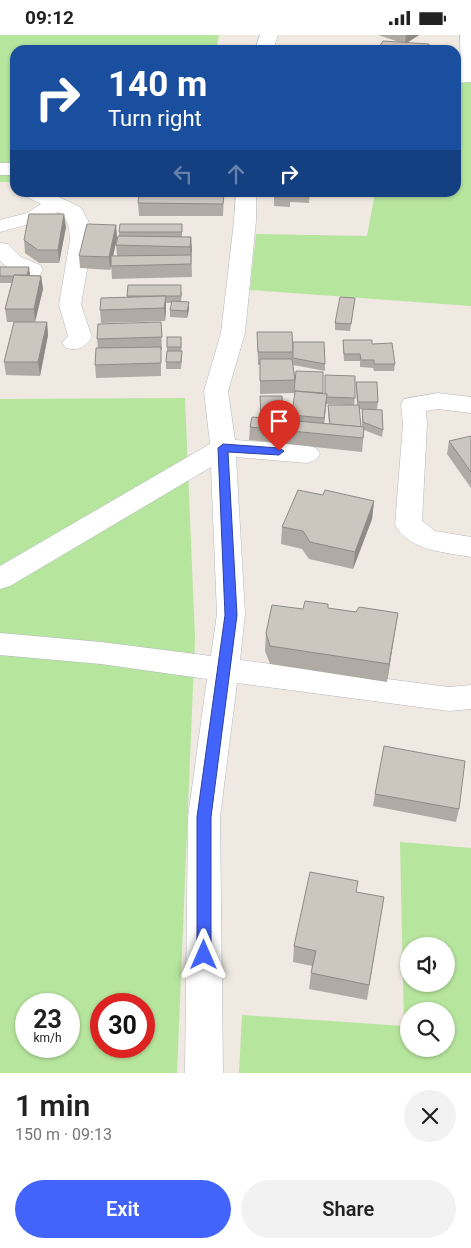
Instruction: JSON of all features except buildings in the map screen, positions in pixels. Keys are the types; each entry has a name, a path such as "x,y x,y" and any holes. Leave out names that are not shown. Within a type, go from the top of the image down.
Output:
{"street":[{"path":"461,78 470,77 468,35"},
{"path":"42,197 73,211 81,233 70,305 80,337 74,343"},
{"path":"204,1073 204,817 231,615 223,448 216,391 233,333 246,197"},
{"path":"0,226 34,217 56,204"},
{"path":"0,249 13,262 32,270"},
{"path":"471,405 438,401 413,405 415,424 408,525 427,539 471,547"},
{"path":"0,579 223,448 307,454"},
{"path":"0,644 101,653 449,699 471,697"}],"green space":[{"path":"0,35 219,35 217,45 10,45 10,182 0,182"},
{"path":"461,78 471,79 471,306 250,290 256,234 367,236 374,197 461,197"},
{"path":"185,398 195,639 177,1073 0,1073 0,399"},
{"path":"400,842 471,848 471,1073 239,1073 242,1015 400,1026 400,1057 455,1057 455,1002 403,1002 403,992 455,992 455,937 402,937"}],"route":[{"path":"204,955 204,817 231,615 223,448 279,451"}]}
